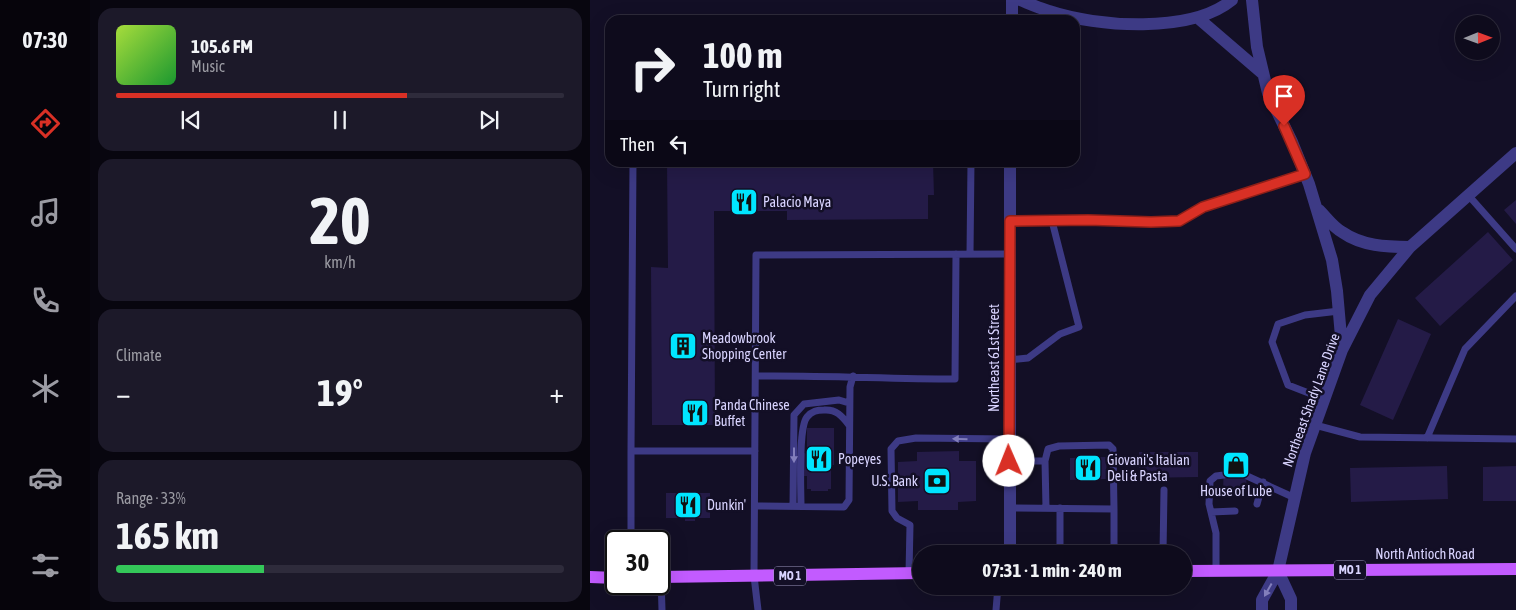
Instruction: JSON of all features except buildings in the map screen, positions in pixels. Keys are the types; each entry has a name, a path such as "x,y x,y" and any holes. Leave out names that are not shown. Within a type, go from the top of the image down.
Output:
{"main road":[{"name":"North Antioch Road","path":"1192,571 1516,569"},
{"name":"MO 1","path":"670,577 912,573"},
{"path":"590,578 605,578"}],"street":[{"path":"1012,0 1012,15"},
{"path":"1020,0 1050,12 1065,15"},
{"path":"1080,18 1130,24 1170,24 1198,18 1224,7 1232,0"},
{"path":"1252,0 1257,47 1268,93 1305,174 1318,208 1332,260 1342,350"},
{"path":"1198,18 1262,73"},
{"name":"Northeast Shady Lane Drive","path":"1262,610 1262,600 1278,571 1305,452 1342,350 1370,295 1410,248 1516,153"},
{"name":"Northeast 61st Street","path":"1010,167 1010,545"},
{"path":"1318,208 1341,232 1361,242 1382,247 1410,248"},
{"path":"1278,571 1290,599 1291,610"}],"lane":[{"path":"631,530 633,167"},
{"path":"970,254 971,167"},
{"path":"1010,221 1179,221 1203,207 1305,174"},
{"path":"1469,196 1516,249"},
{"path":"1009,360 1028,358 1060,334 1078,327 1052,221"},
{"path":"756,376 955,379 956,254"},
{"path":"758,610 754,576 756,255 1010,254"},
{"path":"1427,438 1465,349 1516,296"},
{"path":"1324,400 1288,385 1272,342 1278,324 1305,315 1339,311"},
{"path":"755,506 844,507 849,500 850,387 853,376"},
{"path":"797,506 794,415 804,404 832,400 850,404"},
{"path":"797,506 802,430 806,418 816,410 829,410 841,414 849,426"},
{"path":"1315,425 1360,437 1516,439"},
{"path":"912,545 910,526 897,518 892,511 891,449 898,441 916,438 1009,439"},
{"path":"1046,508 1045,461 1048,449 1059,446 1109,446 1114,450 1114,545"},
{"path":"631,451 755,451"},
{"path":"1009,461 1045,461"},
{"path":"1216,571 1216,533 1209,504 1210,481 1216,476 1224,475"},
{"path":"1247,476 1295,498"},
{"path":"1257,504 1263,482"},
{"path":"1163,545 1164,490"},
{"path":"1010,508 1114,509"},
{"path":"1060,508 1060,545"},
{"path":"1211,512 1235,511"},
{"path":"661,595 662,610"},
{"path":"996,610 997,595"}],"place":[{"name":"Palacio Maya","path":"744,202"},
{"name":"Meadowbrook Shopping Center","path":"683,346"},
{"name":"Panda Chinese Buffet","path":"695,413"},
{"name":"Popeyes","path":"819,459"},
{"name":"House of Lube","path":"1236,465"},
{"name":"Giovani's Italian Deli & Pasta","path":"1088,468"},
{"name":"U.S. Bank","path":"937,481"},
{"name":"Dunkin'","path":"688,505"}],"route":[{"path":"1009,461 1010,221 1179,221 1203,207 1305,174 1284,126"}]}
